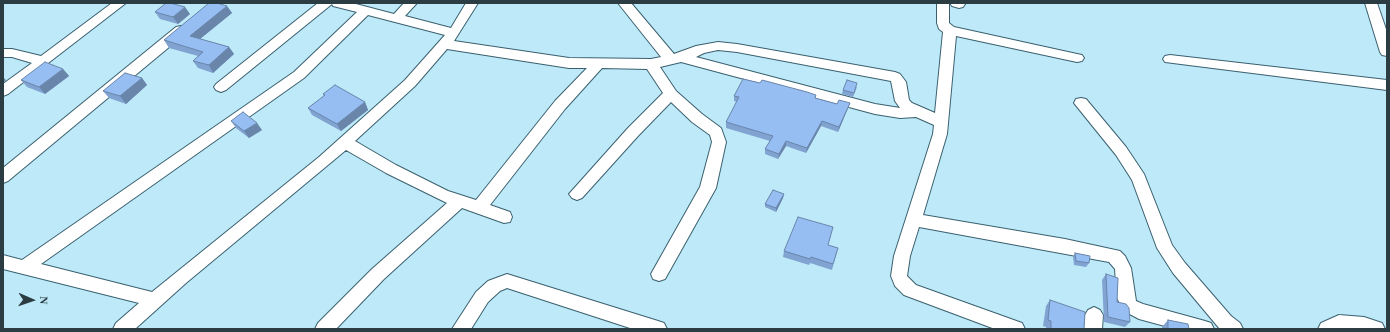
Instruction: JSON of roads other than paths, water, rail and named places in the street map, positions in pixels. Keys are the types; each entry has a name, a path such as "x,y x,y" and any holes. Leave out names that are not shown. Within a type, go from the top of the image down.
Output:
{"street":[{"path":"98,3 117,6"},
{"path":"221,87 326,3"},
{"path":"337,3 397,18 449,38 569,63 651,64 676,58 701,49 718,46 882,74 896,77 900,82 902,101 906,107 941,122"},
{"path":"397,18 410,3"},
{"path":"122,329 324,161 410,83 449,38 472,3"},
{"path":"624,3 676,58 875,109 900,113 918,112"},
{"path":"943,3 943,23 944,26 950,30 1077,58"},
{"path":"1371,3 1387,52"},
{"path":"3,92 117,6"},
{"path":"24,267 299,75 366,10"},
{"path":"3,177 190,23"},
{"path":"950,30 940,134 902,256 899,276 901,281 910,290 1016,329"},
{"path":"3,52 43,61"},
{"path":"1170,59 1387,85"},
{"path":"479,208 560,105 599,63"},
{"path":"651,64 671,94 697,118 716,132 719,142 708,188 659,274"},
{"path":"577,194 633,132 671,94"},
{"path":"1081,103 1121,151 1140,178 1165,248 1179,268 1225,322 1234,329"},
{"path":"345,142 391,169 443,195 504,217"},
{"path":"324,329 378,274 459,200"},
{"path":"913,220 1066,246 1114,256 1123,268 1126,298 1130,306 1139,311 1205,329"},
{"path":"4,263 156,300"},
{"path":"461,329 482,298 494,286 507,281 651,328"},
{"path":"1327,329 1339,323 1364,325 1376,329"}]}
